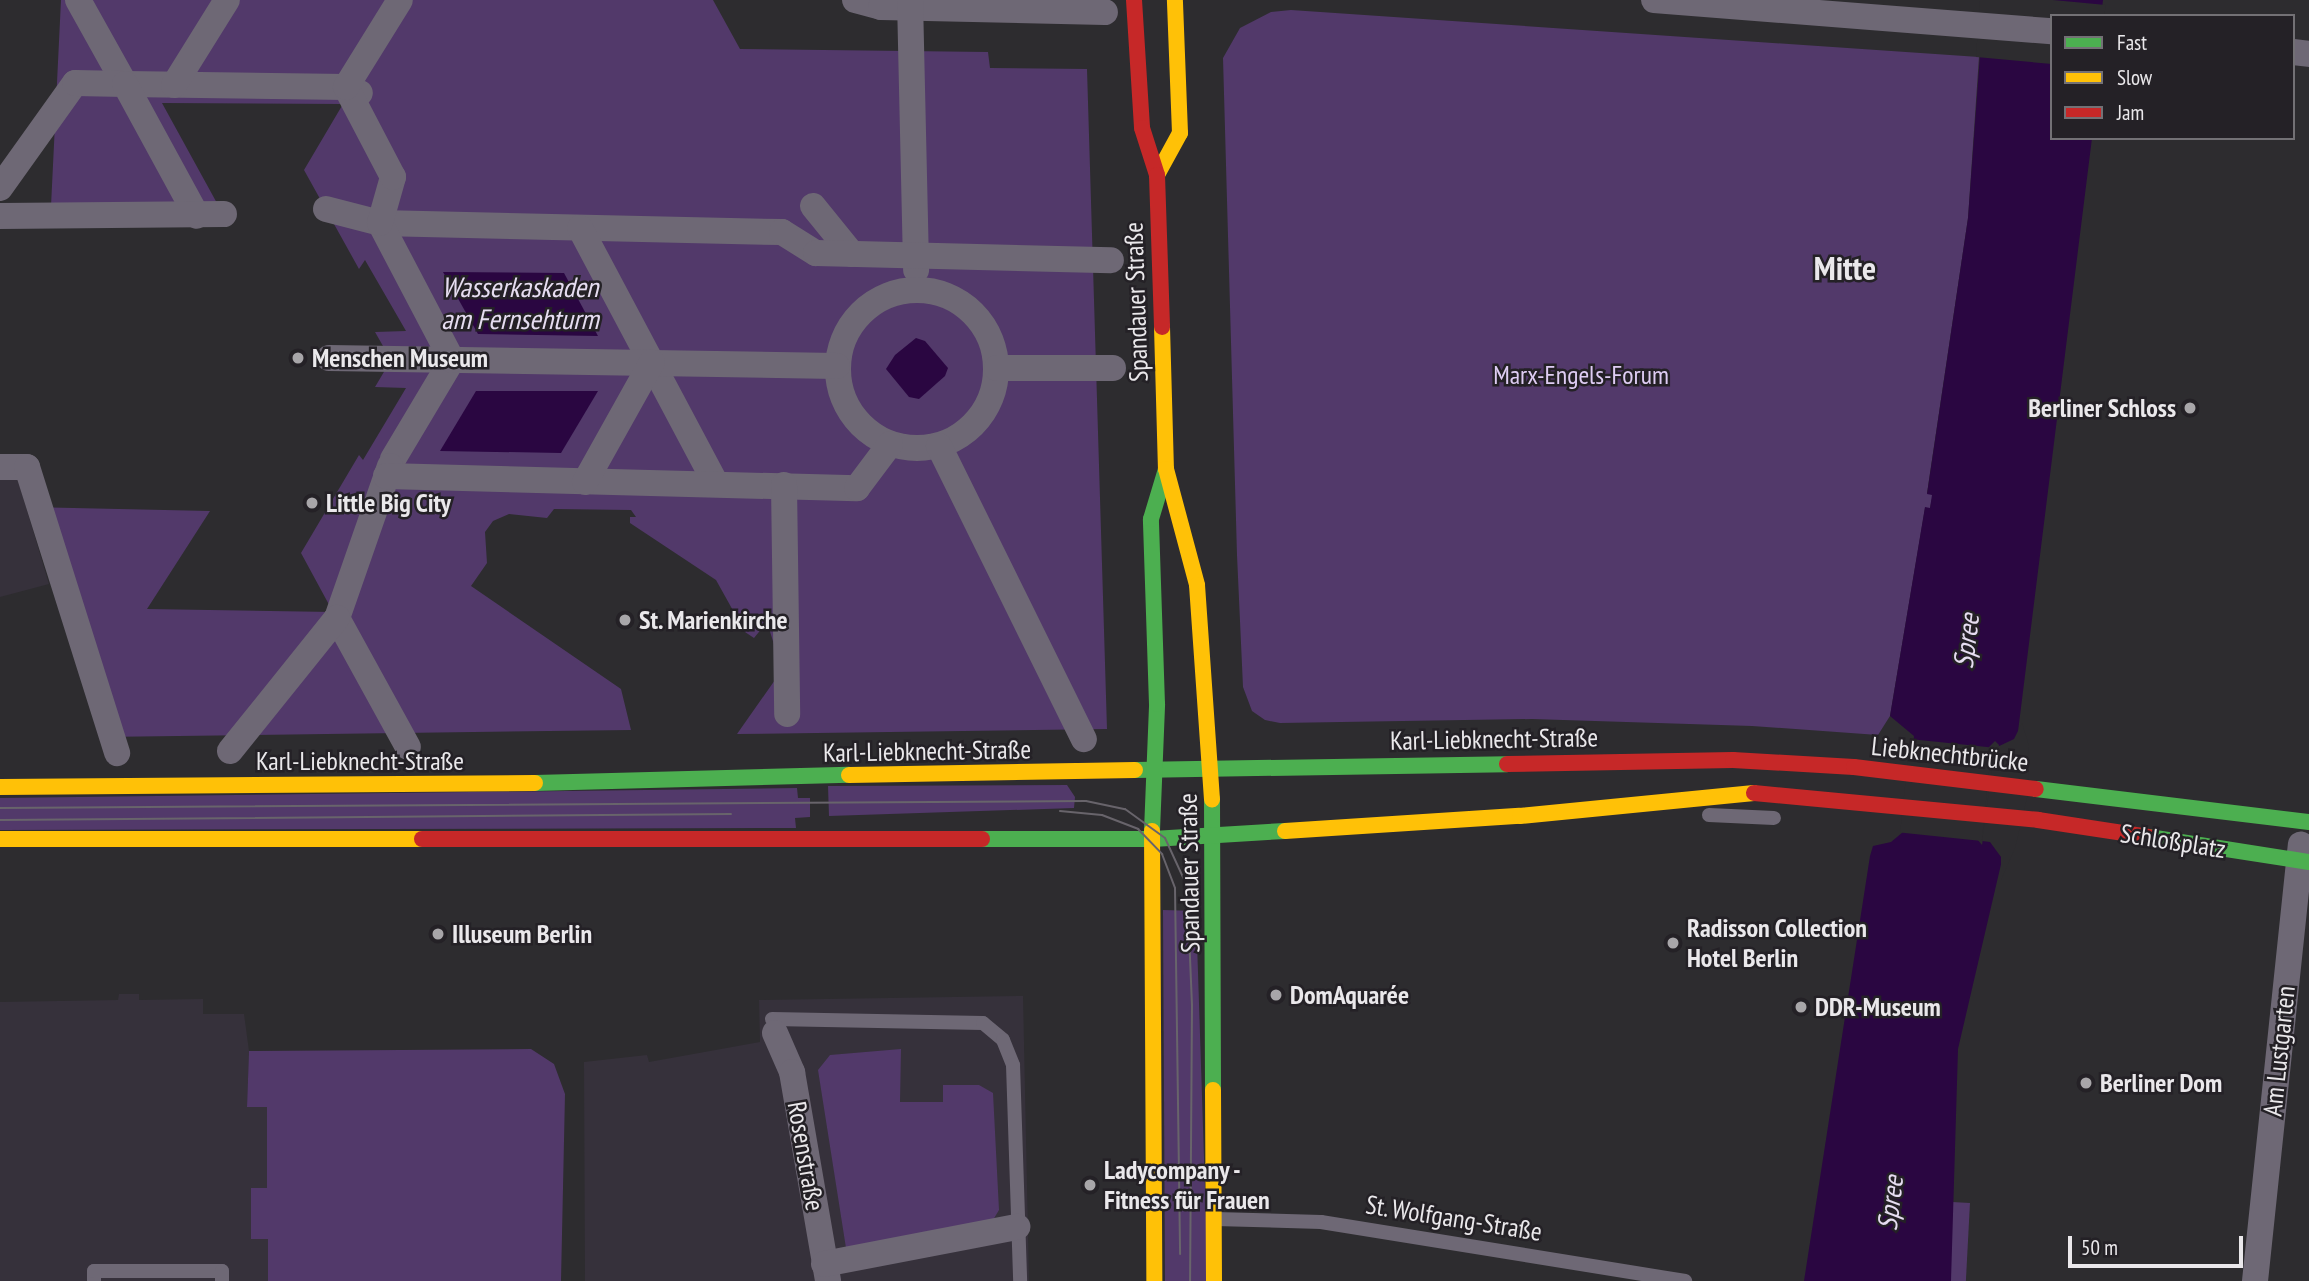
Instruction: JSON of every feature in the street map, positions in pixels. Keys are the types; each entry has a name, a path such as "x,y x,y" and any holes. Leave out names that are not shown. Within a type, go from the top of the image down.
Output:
{"main road":[{"name":"Spandauer Straße","path":"1134,0 1142,128 1157,174 1166,469 1197,585 1212,768 1214,1281"},
{"path":"1157,174 1180,133 1175,0"},
{"name":"Spandauer Straße","path":"1154,1281 1153,839 1156,771 1150,519 1166,469"},
{"name":"Karl-Liebknecht-Straße","path":"0,787 747,781 1212,768 1733,760 1854,767"},
{"name":"Liebknechtbrücke","path":"1854,767 2041,789"},
{"name":"Schloßplatz","path":"2041,789 2306,822"},
{"name":"Schloßplatz","path":"1639,803 1758,793 1851,799 2038,820 2304,861"},
{"path":"0,839 1153,839 1520,816 1639,803"}],"street":[{"path":"78,0 197,216"},
{"path":"174,85 227,0"},
{"path":"855,0 881,7 910,4 1105,12"},
{"path":"1654,0 2050,32"},
{"path":"353,90 404,4"},
{"path":"910,4 917,289"},
{"path":"0,188 75,83 353,90"},
{"path":"353,90 393,177 380,223 453,360"},
{"path":"813,206 852,254"},
{"path":"326,209 380,223 483,217 580,228 782,232 816,253 1111,260"},
{"path":"0,216 223,214"},
{"path":"580,228 716,484"},
{"path":"917,289 948,295 973,313 990,338 997,368 987,408 958,438 939,446 914,449 890,444 873,435 852,413 839,386 837,366 849,327 862,312 897,292 917,289"},
{"path":"329,358 837,366"},
{"path":"230,751 338,618 390,467 453,360"},
{"path":"585,482 652,362"},
{"path":"997,368 1113,368"},
{"path":"390,467 450,492 585,482 857,488 890,444"},
{"path":"939,446 1084,739"},
{"path":"0,467 27,467 117,753"},
{"path":"784,485 787,715"},
{"path":"338,618 408,747"},
{"name":"Am Lustgarten","path":"2255,1281 2304,861 2306,822"},
{"name":"Rosenstraße","path":"774,1026 792,1072 826,1273"},
{"path":"826,1273 989,1238 1017,1227"}],"lane":[{"path":"1639,803 1668,814 1774,818"},
{"path":"774,1026 983,1023 1003,1040 1013,1066 1020,1281"},
{"name":"St. Wolfgang-Straße","path":"1214,1219 1321,1222 1685,1281"},
{"path":"94,1281 94,1271 222,1271 222,1281"}],"shaded area":[{"path":"15,470 49,584 0,597 0,473"},
{"path":"119,994 139,994 139,1000 203,999 203,1014 244,1014 249,1051 247,1107 267,1106 267,1188 251,1188 251,1239 268,1238 268,1281 0,1281 0,1002 118,1000"},
{"path":"1023,996 1029,1281 585,1281 584,1062 647,1055 649,1062 760,1042 759,1000"}],"green space":[{"path":"61,0 713,0 740,49 988,52 990,68 1087,69 1107,729 737,734 782,670 767,622 754,638 745,632 716,580 630,523 630,517 636,517 631,510 554,509 547,518 509,514 493,521 485,532 487,563 471,586 621,689 631,730 101,737 28,507 210,511 147,609 333,612 301,553 359,455 363,460 406,388 375,387 391,360 375,332 406,331 365,260 359,269 304,170 343,104 162,103 218,205 51,206"},
{"name":"Marx-Engels-Forum","path":"1291,10 1979,57 1968,218 1927,493 1933,494 1930,508 1925,508 1890,716 1878,735 1752,726 1532,719 1280,723 1265,720 1252,711 1243,687 1237,555 1223,58 1240,28 1271,12"},
{"path":"1067,785 1075,797 1074,808 829,816 828,786"},
{"path":"797,788 798,798 810,798 810,817 795,818 796,828 0,830 0,798"},
{"path":"1163,910 1196,911 1208,1281 1165,1281"},
{"path":"531,1049 554,1064 565,1094 561,1281 268,1281 268,1239 251,1239 251,1188 267,1188 267,1107 247,1107 249,1051"},
{"path":"901,1049 900,1102 943,1102 943,1085 979,1085 993,1093 999,1210 993,1220 846,1248 818,1070 830,1055"},
{"path":"1952,1202 1970,1203 1966,1281 1948,1281"}],"water":[{"name":"Spree","path":"1984,0 2103,0 2101,14 2050,14 2050,140 2092,140 2002,860 1958,1049 1951,1281 1804,1281 1870,856 1873,846 1891,842 1903,832 1914,736 1890,716 1925,507 1930,508 1932,495 1927,494 1968,218","holes":["1995,741 1999,745 1982,845 1977,839 1989,747"]},
{"name":"Wasserkaskaden am Fernsehturm","path":"443,272 564,273 598,336 478,334"},
{"path":"916,338 925,341 948,368 945,376 919,399 909,397 886,369 895,355"},
{"name":"Wasserkaskaden am Fernsehturm","path":"476,391 598,391 561,453 440,451"}],"pier":[{"path":"1980,0 2053,0 2106,5 2104,14 2050,14 2050,64 1976,57"},
{"path":"2022,723 2029,746 2028,794 2015,848 2001,880 2001,857 1990,842 1982,841 1995,748 2014,739"},
{"path":"1910,739 1992,748 1982,841 1900,832"}],"tram line":[{"path":"0,808 1086,801 1125,809 1165,838 1187,886 1192,1005 1190,1281"},
{"path":"1060,811 1102,815 1138,829 1162,854 1175,888 1180,1254"},
{"path":"0,820 731,814"}],"traffic: fast":[{"path":"1152,831 1157,704 1151,519 1166,469"},
{"path":"1135,770 1507,764"},
{"path":"535,783 849,775"},
{"path":"2036,789 2309,822"},
{"path":"1212,799 1213,1090"},
{"path":"982,839 1153,839 1285,831"},
{"path":"2149,837 2309,862"}],"traffic: slow":[{"path":"1157,175 1180,133 1175,0"},
{"path":"1162,327 1166,469 1197,585 1212,799"},
{"path":"849,775 1135,770"},
{"path":"0,787 535,783"},
{"path":"1285,831 1520,816 1754,793"},
{"path":"1152,831 1154,1281"},
{"path":"0,839 422,839"},
{"path":"1213,1090 1214,1281"}],"traffic: jam":[{"path":"1134,0 1142,128 1157,175 1162,327"},
{"path":"1507,764 1733,760 1854,767 2036,789"},
{"path":"1754,793 2038,820 2149,837"},
{"path":"422,839 982,839"}],"place":[{"name":"Menschen Museum","path":"298,358"},
{"name":"Berliner Schloss","path":"2190,408"},
{"name":"Little Big City","path":"312,503"},
{"name":"St. Marienkirche","path":"625,620"},
{"name":"Illuseum Berlin","path":"438,934"},
{"name":"Radisson Collection Hotel Berlin","path":"1673,943"},
{"name":"DomAquarée","path":"1276,995"},
{"name":"DDR-Museum","path":"1801,1007"},
{"name":"Berliner Dom","path":"2086,1083"},
{"name":"Ladycompany - Fitness für Frauen","path":"1090,1185"}],"district":[{"name":"Mitte","path":"1845,268"}]}
